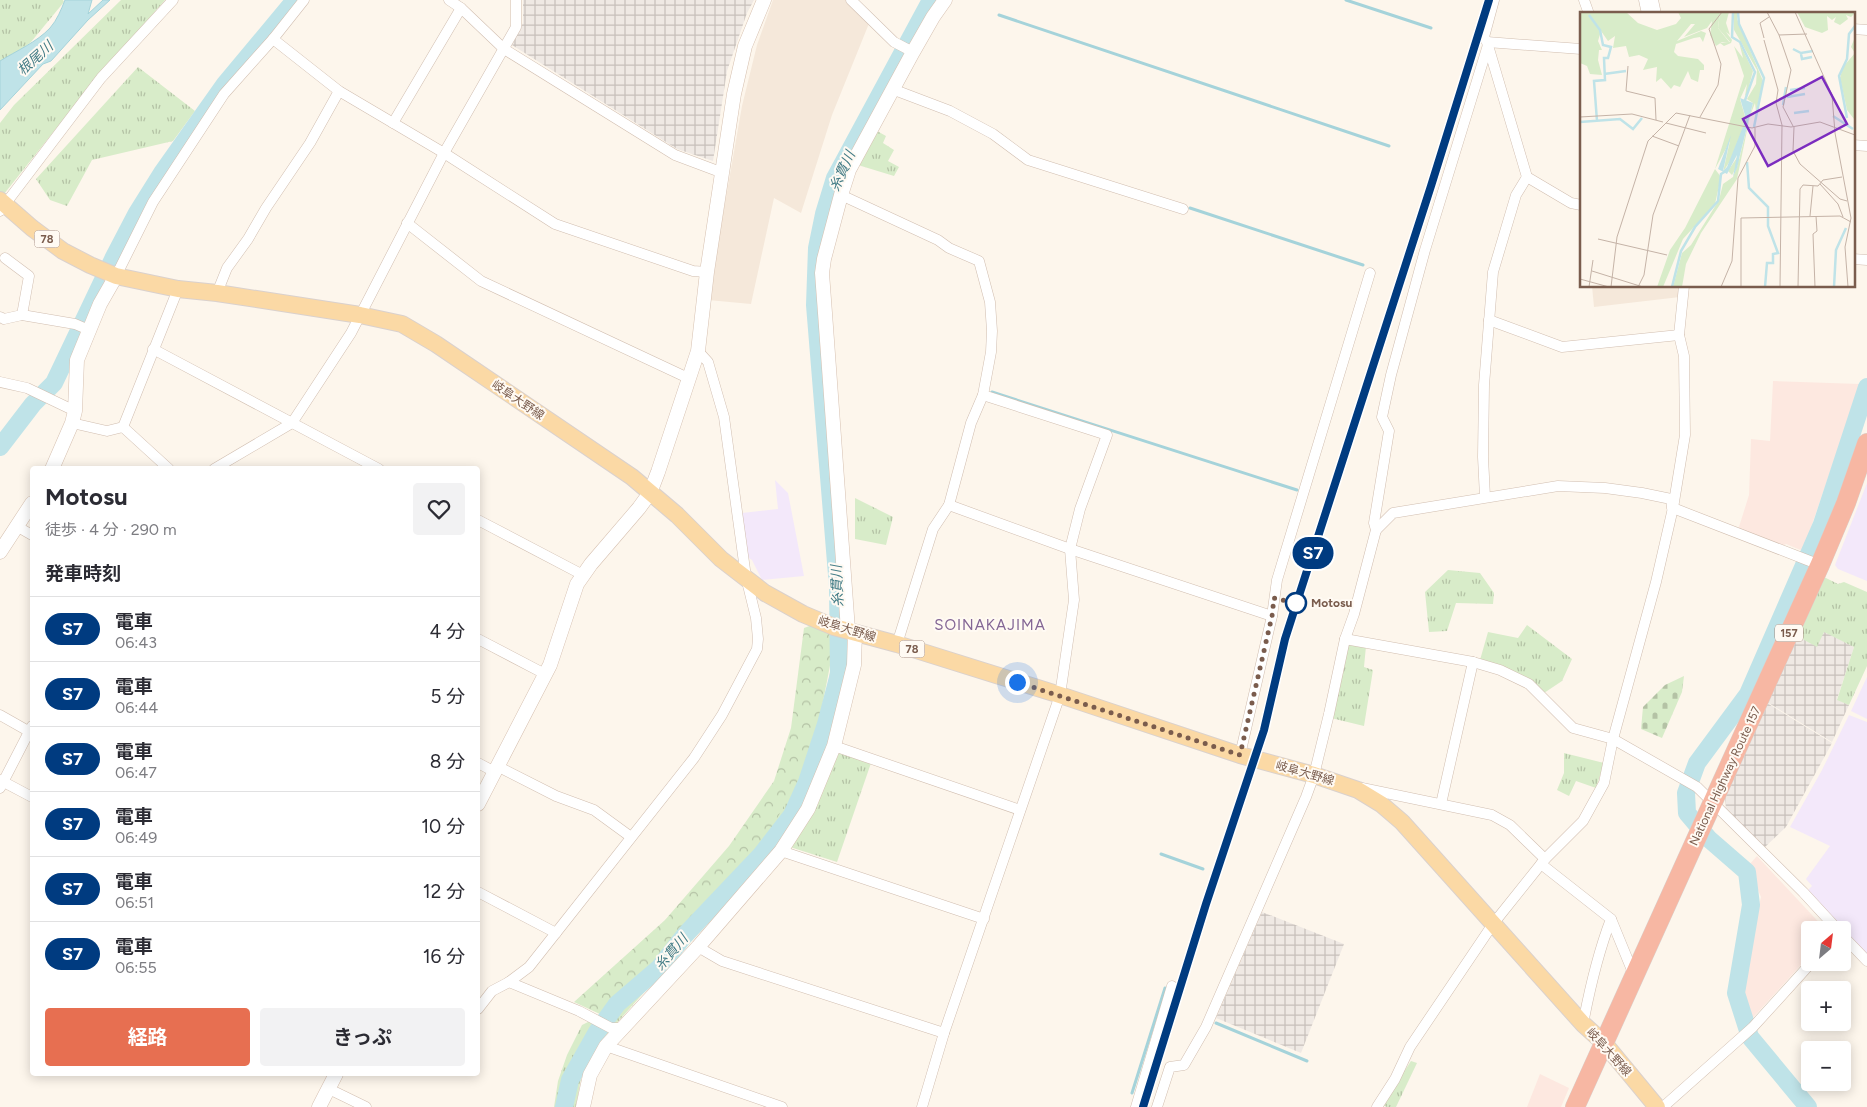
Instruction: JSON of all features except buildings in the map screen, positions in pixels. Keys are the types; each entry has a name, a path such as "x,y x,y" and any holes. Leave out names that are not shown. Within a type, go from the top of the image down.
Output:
{"highway":[{"name":"National Highway Route 157","path":"1575,1107 1701,829 1815,563 1846,503 1867,443"}],"main road":[{"name":"岐阜大野線","path":"2,205 63,251 110,273 178,288 360,315 402,324 436,344 632,477 677,515 721,559 765,593 803,614 834,627 897,644 1060,695 1240,755 1314,775 1358,790 1381,804 1402,822 1583,1024 1604,1043 1657,1107"}],"street":[{"path":"2,205 101,78 173,0"},
{"path":"53,466 73,417 77,360 87,329 100,304 110,273 153,202 224,94 304,0"},
{"path":"449,0 461,8 504,49 675,155 723,173"},
{"path":"219,466 292,423 351,333 444,153 516,27 516,0"},
{"path":"480,800 545,674 554,654 578,584 583,575 639,508 650,492 658,472 698,351 707,272 734,94 745,46 764,0"},
{"path":"851,0 906,49"},
{"path":"583,1107 590,1075 617,1028 698,947 781,851 808,809 834,746 854,664 822,273 828,242 849,170 892,89 906,49 945,0"},
{"path":"1494,0 1484,37 1488,44 1526,177 1572,203 1580,204"},
{"path":"393,123 461,8"},
{"path":"1854,29 1867,30"},
{"path":"272,39 339,91 444,153 555,224 693,272 707,272"},
{"path":"1488,44 1580,49"},
{"path":"1376,530 1374,523 1389,431 1382,417 1391,375 1425,250 1488,44"},
{"path":"892,89 950,111 993,134 1028,160 1183,209"},
{"path":"217,293 227,268 310,143 339,91"},
{"path":"1854,145 1867,146"},
{"path":"1485,497 1483,457 1484,385 1493,272 1516,195 1526,177"},
{"path":"841,195 979,261 990,302 991,352 983,395 971,423 949,505 933,529 897,644"},
{"path":"407,223 481,281 688,378"},
{"path":"5,258 29,276 22,315"},
{"path":"1854,259 1867,260"},
{"path":"1240,755 1272,616 1277,580 1370,272"},
{"path":"124,427 178,288"},
{"path":"1377,1107 1395,1079 1410,1047 1493,924 1543,862 1583,821 1604,783 1613,739 1654,589 1673,508 1685,435 1684,356 1679,335 1684,288"},
{"path":"0,317 4,319 22,315 75,324 87,329"},
{"path":"1489,320 1562,347 1679,335"},
{"path":"153,349 373,466"},
{"path":"480,1006 492,991 509,982 529,967 694,758 722,715 757,649 756,618 746,577 724,418 708,362 698,351"},
{"path":"0,382 27,388 73,417 107,431 124,427"},
{"path":"922,1107 944,1033 1060,695 1074,600 1070,548 1080,509 1107,435 983,395"},
{"path":"124,427 166,466"},
{"path":"1158,1107 1170,1067 1184,1065 1206,1027 1306,797 1314,775 1345,639 1354,614 1376,530 1393,513 1558,486 1642,493 1671,499 1673,508"},
{"path":"949,505 1272,616"},
{"path":"0,552 30,506"},
{"path":"1673,508 1815,563"},
{"path":"480,521 583,575"},
{"path":"18,527 30,534"},
{"path":"1345,639 1473,662 1500,670 1529,684 1573,728 1613,739 1684,778 1696,787 1804,892 1830,921"},
{"path":"480,640 545,674"},
{"path":"1441,804 1473,662"},
{"path":"0,715 30,729"},
{"path":"30,731 1,784 30,796"},
{"path":"834,746 1020,810"},
{"path":"480,764 496,768 556,796 594,810 631,837"},
{"path":"1358,790 1362,788 1492,815 1510,825 1543,862 1611,919 1634,975"},
{"path":"781,851 984,919"},
{"path":"480,893 556,933"},
{"path":"1583,1024 1599,949 1611,919"},
{"path":"1851,944 1867,961"},
{"path":"698,947 722,961 944,1033"},
{"path":"1663,1107 1753,1027 1804,971"},
{"path":"509,982 617,1028"},
{"path":"1136,1107 1172,986"},
{"path":"606,1046 782,1107"},
{"path":"319,1107 335,1076"},
{"path":"329,1089 366,1107"}],"shaded area":[{"path":"523,0 754,0 747,13 727,71 713,161 677,149 512,45 523,23"},
{"path":"773,0 848,0 870,21 832,115 801,213 774,198 751,304 708,300 742,106 757,45"},
{"path":"1592,288 1682,288 1680,297 1594,307"},
{"path":"1773,381 1860,384 1803,551 1786,544 1781,546 1738,530 1749,495 1751,439 1770,441"},
{"path":"775,480 788,493 804,576 762,580 752,560 747,557 742,513 778,509"},
{"path":"1867,483 1867,581 1838,569 1835,565"},
{"path":"1824,631 1854,647 1837,699 1849,705 1832,742 1767,702 1797,636"},
{"path":"1867,677 1867,719 1851,711"},
{"path":"1767,703 1832,743 1786,827 1765,847 1726,809 1725,796"},
{"path":"1849,715 1867,722 1867,955 1851,939 1851,921 1833,921 1805,893 1812,886 1806,879 1830,846 1790,827 1822,770"},
{"path":"1757,856 1818,921 1801,921 1801,965 1749,1022 1740,995 1761,897 1748,866"},
{"path":"1262,912 1344,944 1301,1053 1216,1018"},
{"path":"1540,1074 1569,1088 1561,1107 1527,1107"}],"green space":[{"path":"0,0 63,0 64,2 31,42 0,66"},
{"path":"121,0 165,0 90,86 0,199 0,123 14,105"},
{"path":"138,67 195,111 173,141 92,160 67,206 50,200 36,179"},
{"path":"877,131 886,136 883,143 894,150 888,161 899,167 894,176 858,165"},
{"path":"855,498 893,517 886,545 855,539"},
{"path":"1448,570 1480,573 1494,593 1493,604 1456,603 1447,631 1429,632 1425,592"},
{"path":"1824,577 1838,584 1844,582 1867,592 1867,666 1849,705 1837,700 1854,647 1824,632 1817,647 1797,636"},
{"path":"815,624 832,632 833,650 813,753 769,833 677,940 602,1015 574,1002 665,920 729,846 774,781 791,728 804,628"},
{"path":"1527,625 1572,659 1562,681 1544,693 1480,660 1488,632 1518,638"},
{"path":"832,632 842,637 844,641 844,680 811,787 779,841 598,1044 581,1078 576,1107 554,1107 558,1081 567,1055 582,1025 602,1015 813,753 826,699 833,650"},
{"path":"1349,642 1366,646 1364,667 1373,670 1364,726 1331,718"},
{"path":"1684,676 1682,692 1662,738 1641,729 1643,707 1665,685"},
{"path":"836,751 871,763 837,862 790,847"},
{"path":"1564,753 1604,763 1596,788 1576,781 1569,796 1557,790 1564,773"},
{"path":"1411,1061 1417,1063 1396,1107 1382,1105"}],"water":[{"name":"根尾川","path":"65,0 92,0 88,14 103,0 110,0 88,20 51,61 43,64 0,110 0,61 45,33 55,22"}],"waterway":[{"path":"0,447 33,404 54,383 113,259 137,213 162,173 225,84 295,0"},
{"name":"糸貫川","path":"564,1107 570,1080 597,1032 617,1004 659,968 684,936 761,855 792,815 807,782 826,724 839,674 838,587 815,305 817,248 824,214 835,178 931,0"},
{"path":"1346,0 1431,28"},
{"path":"999,15 1389,146"},
{"path":"1190,208 1363,265"},
{"path":"1808,1107 1750,1037 1736,993 1751,905 1747,872 1709,839 1687,813 1686,793 1697,763 1748,694 1822,524 1867,387"},
{"path":"992,392 1297,490"},
{"path":"1161,854 1203,869"},
{"path":"1132,1093 1165,988"},
{"path":"1216,1023 1307,1061"}],"railway":[{"path":"1143,1107 1206,904 1264,730 1285,639 1489,0"}],"train":[{"name":"S7","path":"1143,1107 1206,904 1264,730 1285,639 1489,0"}],"place":[{"name":"Motosu","path":"1296,603"}],"district":[{"name":"SOINAKAJIMA","path":"990,625"}],"route":[{"path":"1017,682 1240,755 1272,616 1274,598 1296,603"}]}
